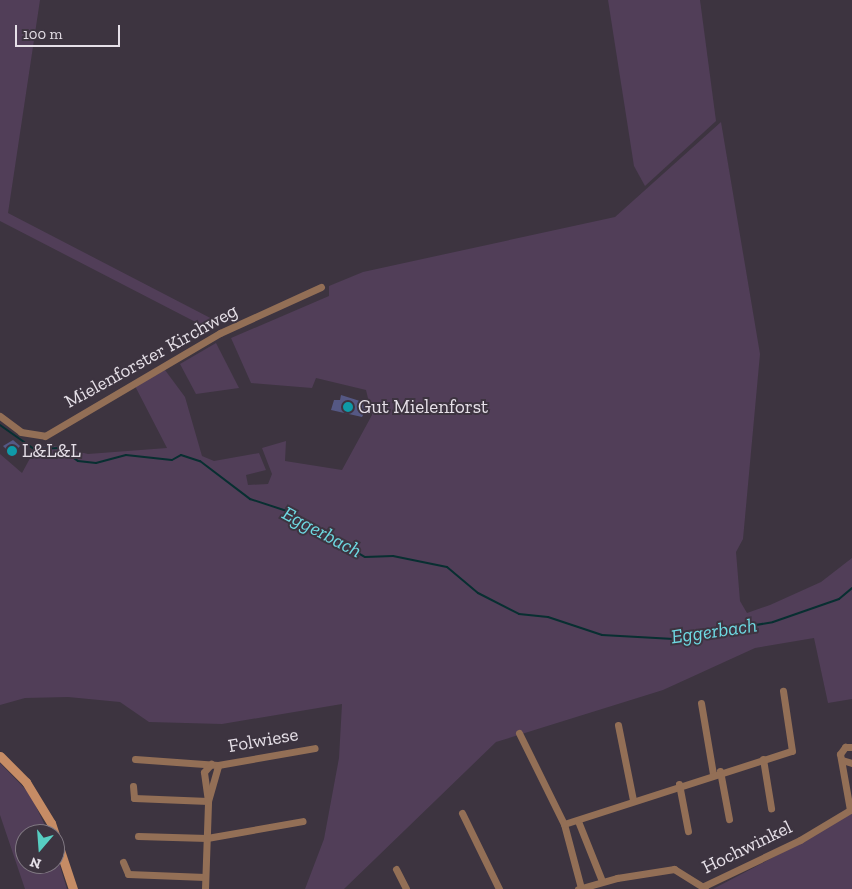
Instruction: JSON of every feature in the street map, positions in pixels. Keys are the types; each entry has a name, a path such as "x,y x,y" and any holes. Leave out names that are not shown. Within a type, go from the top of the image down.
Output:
{"main road":[{"path":"0,756 26,782 48,816 72,889"}],"street":[{"name":"Mielenforster Kirchweg","path":"0,416 21,432 45,436 220,333 321,287"},
{"path":"564,824 578,821 680,784 792,751 783,691"},
{"path":"701,703 729,819"},
{"path":"618,725 633,800"},
{"path":"519,733 564,824 579,888"},
{"path":"852,747 842,749 842,760 852,763"},
{"name":"Folwiese","path":"135,759 214,764 315,748"},
{"path":"763,759 771,808"},
{"name":"Hochwinkel","path":"579,888 602,881 674,869 704,888 800,840 850,810 842,760"},
{"name":"Folwiese","path":"205,889 208,800 214,764"},
{"name":"Folwiese","path":"208,800 204,772 214,764"},
{"path":"680,784 688,831"},
{"path":"133,786 134,798 208,800"},
{"path":"462,812 499,889"},
{"path":"138,836 207,838 303,821"},
{"path":"578,821 602,881"},
{"path":"123,862 128,874 205,877"},
{"path":"396,869 406,889"}],"shaded area":[{"path":"0,0 40,0 8,213 220,323 211,330 0,221"},
{"path":"608,0 700,0 716,121 645,186 634,166"},
{"path":"721,122 760,354 743,539 736,552 740,601 747,613 770,605 821,582 852,558 852,699 828,703 814,638 755,648 663,690 496,742 344,889 305,889 324,839 339,758 342,704 222,724 149,722 120,702 68,697 25,698 0,705 0,454 22,473 35,449 50,445 88,454 167,448 135,386 165,370 185,397 202,456 214,461 259,453 266,470 246,475 248,485 268,484 272,474 262,448 286,441 285,461 342,470 372,415 366,390 316,378 312,388 251,383 231,338 329,296 329,286 363,272 615,217"},
{"path":"216,343 239,388 196,394 180,364"},
{"path":"0,763 30,794 44,824 15,824 15,859 0,815"},
{"path":"852,810 852,889 713,889 806,840"},
{"path":"20,874 62,874 67,889 25,889"}],"building":[{"name":"Gut Mielenforst","path":"341,395 363,402 366,409 362,417 331,410 334,400 340,400"},
{"name":"L&L&L","path":"13,440 20,446 12,455 3,446"}],"waterway":[{"name":"Eggerbach","path":"0,425 34,449 60,448 78,461 96,463 126,455 172,460 181,455 200,461 250,499 290,512 365,557 393,556 447,567 478,593 519,614 548,617 602,635 674,639 773,622 839,599 852,588"}],"place":[{"name":"Gut Mielenforst","path":"348,407"},
{"name":"L&L&L","path":"12,451"}]}
